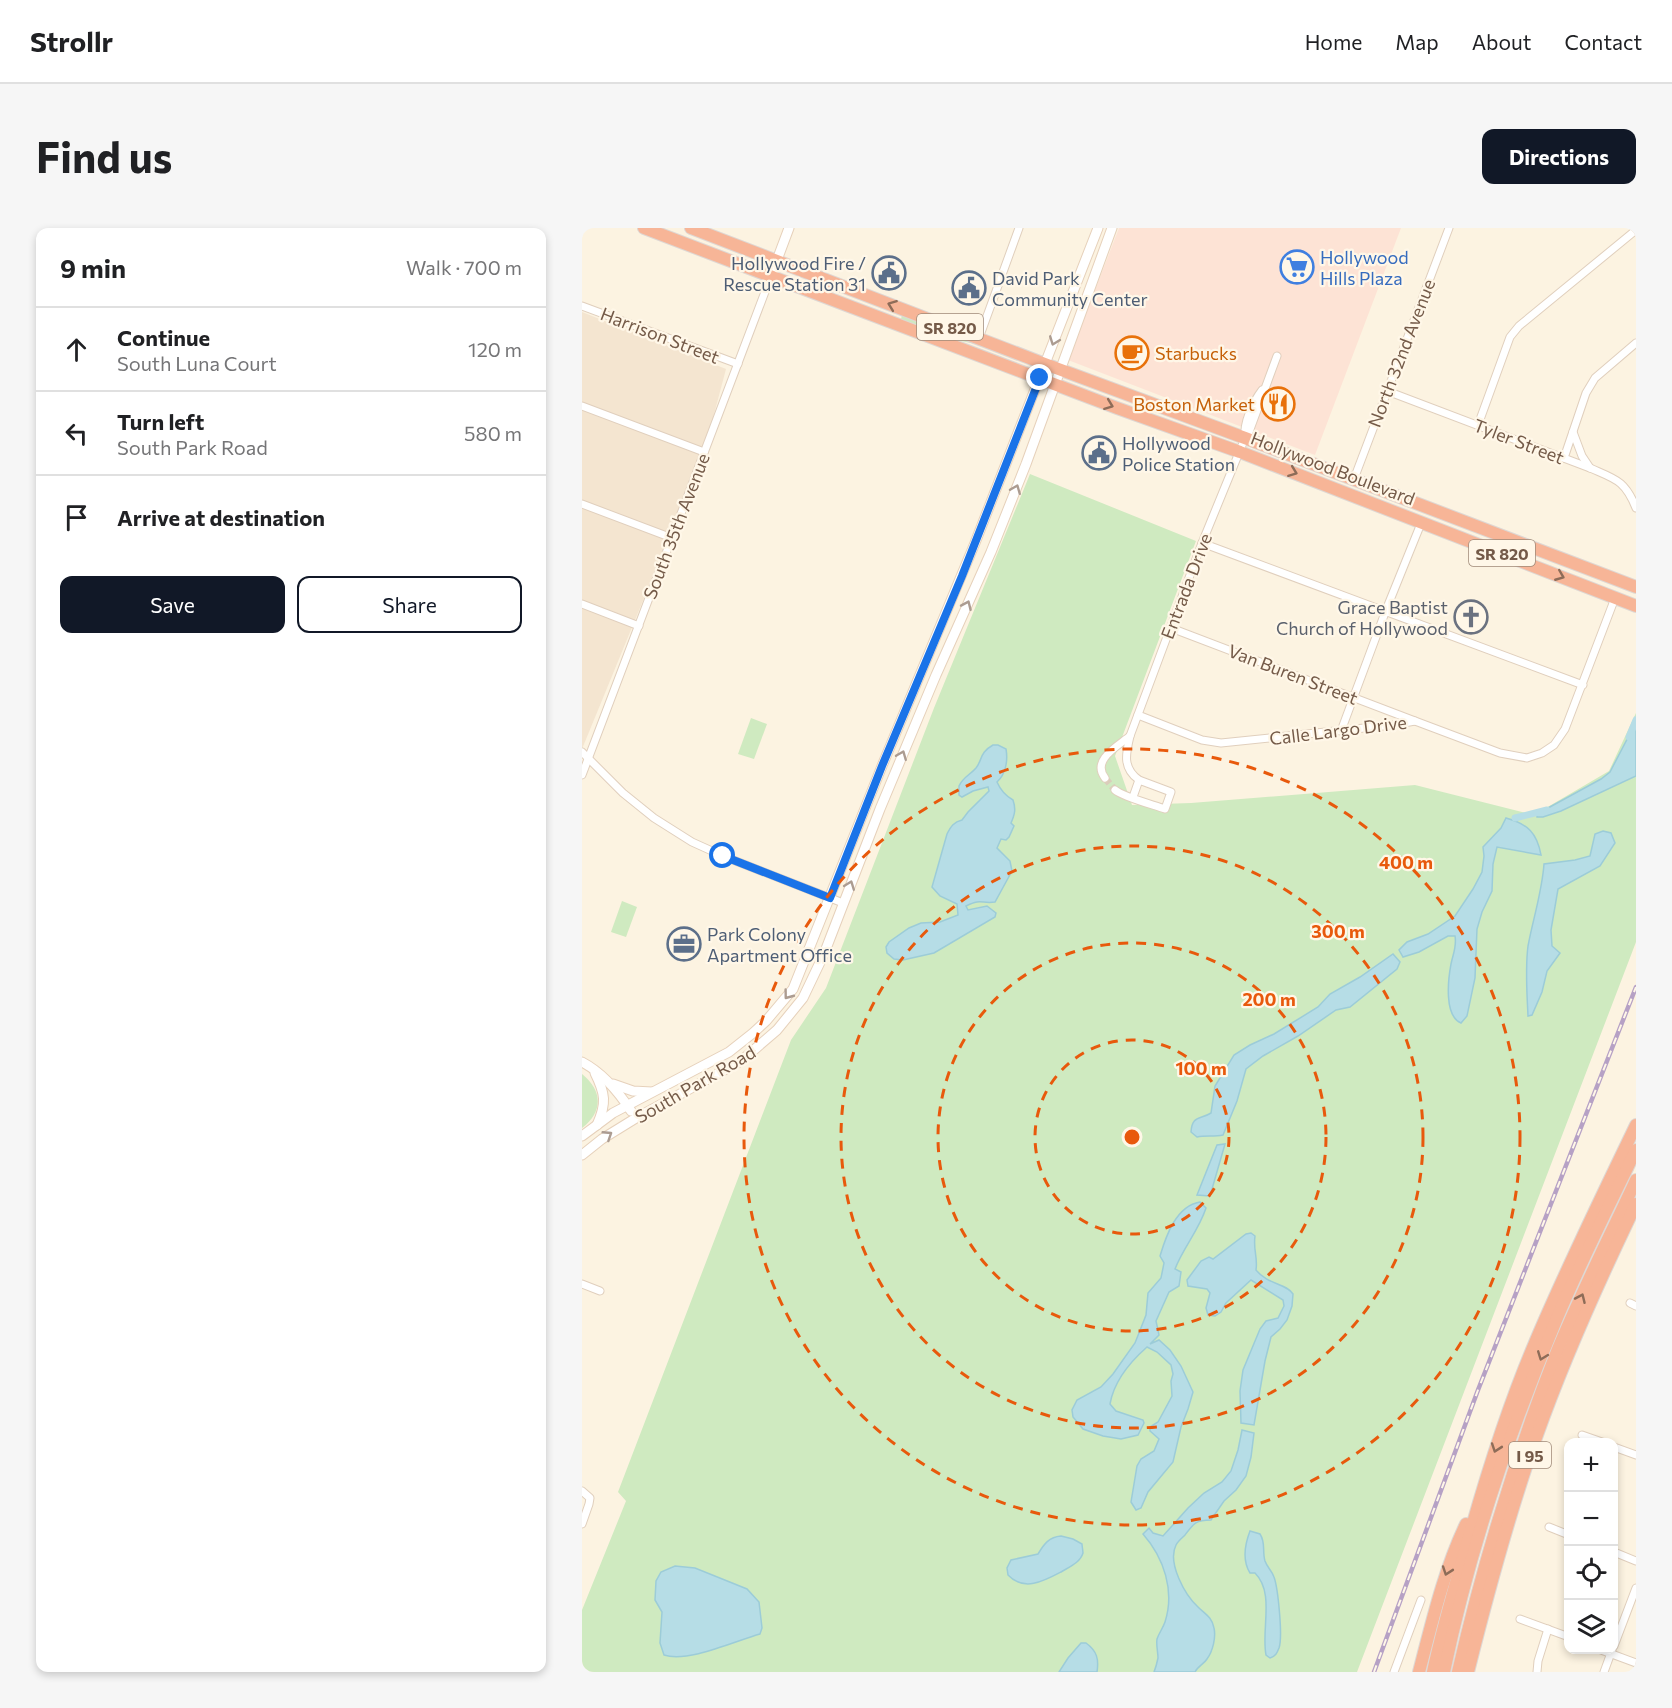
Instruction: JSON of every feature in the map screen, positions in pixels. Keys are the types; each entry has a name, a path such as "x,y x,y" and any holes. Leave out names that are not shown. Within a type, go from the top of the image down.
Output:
{"highway":[{"name":"Hollywood Boulevard","path":"644,228 1422,521 1636,606"},
{"name":"Hollywood Boulevard","path":"691,228 1059,370 1635,586"},
{"path":"1368,501 1398,507 1411,501"},
{"path":"1422,521 1431,517 1452,517"},
{"name":"I 95","path":"1433,1672 1479,1498 1504,1425 1534,1346 1567,1271 1636,1125"},
{"path":"1444,1672 1451,1637 1478,1539 1514,1428 1557,1317 1636,1150"},
{"path":"1458,1672 1472,1610 1507,1489 1556,1354 1636,1180"},
{"name":"I 95","path":"1468,1672 1497,1557 1537,1434 1567,1356 1636,1204"},
{"path":"1616,1246 1636,1219"},
{"path":"1419,1672 1441,1589 1457,1544 1479,1498"}],"street":[{"path":"771,276 789,228"},
{"path":"979,338 1019,228"},
{"name":"South Park Road","path":"582,1136 613,1113 729,1052 753,1033 793,989 882,766 985,519 1098,228"},
{"name":"South Park Road","path":"582,1155 602,1139 636,1118 741,1061 777,1030 803,998 812,981 931,685 1001,525 1112,228"},
{"name":"North 32nd Avenue","path":"1354,479 1449,228"},
{"path":"1478,425 1510,337 1519,326 1636,230"},
{"name":"South 35th Avenue","path":"582,775 771,276"},
{"name":"Harrison Street","path":"582,306 738,364"},
{"path":"1564,458 1586,393 1595,378 1636,343"},
{"name":"Entrada Drive","path":"1125,757 1130,736 1202,543 1249,432 1277,356"},
{"name":"Tyler Street","path":"1387,391 1616,479 1626,487 1636,508"},
{"path":"582,406 704,452"},
{"path":"1573,432 1582,456 1590,468"},
{"path":"582,504 672,538"},
{"path":"985,519 1001,525"},
{"path":"1341,730 1422,521"},
{"path":"1202,543 1583,685"},
{"name":"Calle Largo Drive","path":"1138,715 1202,740 1221,743 1415,721 1500,753 1527,758 1542,753 1554,744 1565,729 1615,598"},
{"path":"582,604 639,626"},
{"name":"Van Buren Street","path":"1171,628 1415,721"},
{"path":"1105,778 1100,767 1102,760 1130,736"},
{"path":"1111,751 1125,757 1133,776 1171,792 1165,809 1132,797 1121,796 1115,790"},
{"path":"582,752 623,794 654,818 692,842 843,903"},
{"path":"1132,797 1139,780"},
{"path":"582,1062 593,1068 610,1083 636,1118"},
{"path":"593,1068 603,1093 604,1106 596,1125"},
{"path":"610,1083 633,1091 655,1092"},
{"path":"582,1284 600,1291"},
{"path":"1582,1435 1590,1438"},
{"path":"1618,1448 1636,1455"},
{"path":"582,1491 590,1498 582,1524"},
{"path":"1549,1527 1564,1533"},
{"path":"1618,1554 1636,1561"},
{"path":"1618,1634 1636,1587"},
{"path":"1394,1672 1421,1600"},
{"path":"1520,1619 1564,1635"},
{"path":"1537,1672 1548,1629"},
{"path":"1618,1653 1636,1663"},
{"path":"1604,1672 1611,1654"}],"shaded area":[{"name":"Hollywood Hills Plaza","path":"1119,228 1401,228 1315,455 1068,360"},
{"path":"582,312 726,369 704,452 582,749"}],"green space":[{"path":"902,315 976,344 946,338 901,319"},
{"path":"1030,474 1196,541 1115,756 1132,805 1191,803 1415,785 1534,815 1609,771 1636,713 1636,942 1357,1672 582,1672 582,1610 626,1501 618,1492 791,1040 826,988 934,708"},
{"path":"751,718 767,724 754,759 738,754"},
{"path":"622,901 637,907 626,937 611,932"},
{"path":"582,1074 594,1087 598,1101 594,1115 582,1128"}],"water":[{"path":"1636,722 1636,776 1561,811 1537,817 1537,814 1610,772"},
{"path":"993,745 1006,749 1006,767 997,782 1013,800 1015,806 1011,823 1014,826 1009,837 1006,840 1001,839 997,848 1010,861 1012,871 995,902 979,902 966,906 968,910 987,906 996,913 995,917 934,953 903,960 894,959 887,953 886,947 889,942 909,928 921,923 940,922 958,915 957,904 940,896 932,887 947,834 955,823 962,820 989,791 988,787 962,797 959,795 959,786 976,768 983,753"},
{"path":"1506,818 1530,830 1537,841 1541,855 1497,847 1493,864 1492,891 1477,929 1475,978 1467,1016 1461,1023 1452,1013 1448,997 1455,936 1448,936 1419,952 1403,957 1399,950 1407,942 1428,934 1455,916 1482,872 1483,847 1501,828"},
{"path":"1603,831 1611,833 1615,843 1600,866 1558,889 1551,930 1552,946 1560,953 1547,971 1542,992 1532,1015 1528,1016 1526,972 1528,946 1544,864 1590,856 1595,834"},
{"path":"1393,954 1400,962 1397,969 1350,1007 1336,1010 1246,1069 1237,1101 1223,1135 1197,1137 1191,1132 1195,1120 1211,1113 1215,1086 1234,1055 1318,1007 1330,994"},
{"path":"1225,1144 1210,1196 1197,1195 1217,1145"},
{"path":"1200,1202 1206,1208 1175,1269 1181,1272 1179,1286 1169,1292 1156,1321 1159,1335 1150,1344 1159,1340 1170,1350 1181,1366 1193,1392 1181,1427 1173,1462 1148,1492 1141,1508 1136,1510 1131,1502 1137,1466 1141,1459 1154,1451 1159,1439 1150,1431 1150,1427 1158,1422 1172,1396 1171,1365 1157,1352 1147,1347 1129,1366 1115,1388 1110,1404 1116,1411 1143,1420 1144,1423 1138,1435 1121,1439 1083,1429 1073,1417 1072,1410 1077,1400 1101,1387 1135,1343 1146,1315 1148,1293 1161,1278 1164,1263 1160,1256 1169,1231 1184,1209"},
{"path":"1251,1233 1255,1236 1256,1270 1266,1279 1290,1290 1293,1294 1287,1320 1271,1337 1254,1425 1241,1423 1240,1391 1243,1370 1260,1329 1266,1321 1278,1318 1284,1306 1283,1300 1251,1280 1226,1303 1221,1312 1215,1316 1208,1315 1206,1308 1210,1293 1207,1289 1188,1286 1187,1280 1201,1261 1209,1257 1213,1259 1246,1234"},
{"path":"1242,1430 1254,1433 1246,1476 1211,1520 1193,1525 1177,1544 1174,1552 1176,1569 1183,1587 1193,1602 1212,1621 1215,1636 1212,1648 1206,1661 1195,1672 1154,1672 1158,1658 1157,1639 1165,1622 1169,1599 1162,1564 1143,1534 1149,1528 1153,1533 1163,1536 1204,1493 1222,1482 1231,1471"},
{"path":"1250,1531 1262,1537 1265,1561 1274,1577 1277,1591 1280,1642 1277,1653 1270,1658 1266,1655 1265,1645 1266,1601 1264,1591 1261,1581 1247,1568 1245,1557"},
{"path":"1061,1536 1082,1544 1083,1553 1074,1564 1048,1579 1034,1583 1021,1583 1008,1575 1007,1568 1011,1560 1038,1554 1047,1542"},
{"path":"675,1566 695,1568 747,1589 759,1602 762,1628 760,1634 698,1654 674,1657 664,1655 660,1643 662,1612 655,1600 656,1581 661,1572"},
{"path":"1081,1643 1086,1643 1095,1652 1098,1663 1097,1672 1059,1672 1068,1658"}],"waterway":[{"path":"1629,737 1636,720"},
{"path":"1515,818 1547,810"}],"tunnel":[{"path":"1105,778 1115,790"}],"railway":[{"path":"1374,1672 1478,1390 1636,987"}],"place":[{"name":"Hollywood Hills Plaza","path":"1297,267"},
{"name":"Hollywood Fire / Rescue Station 31","path":"889,273"},
{"name":"David Park Community Center","path":"969,288"},
{"name":"Starbucks","path":"1132,353"},
{"name":"Boston Market","path":"1278,404"},
{"name":"Hollywood Police Station","path":"1099,453"},
{"name":"Grace Baptist Church of Hollywood","path":"1471,617"},
{"name":"Park Colony Apartment Office","path":"684,944"}],"route":[{"path":"723,856 830,898 882,766 962,576 1040,378"}]}
